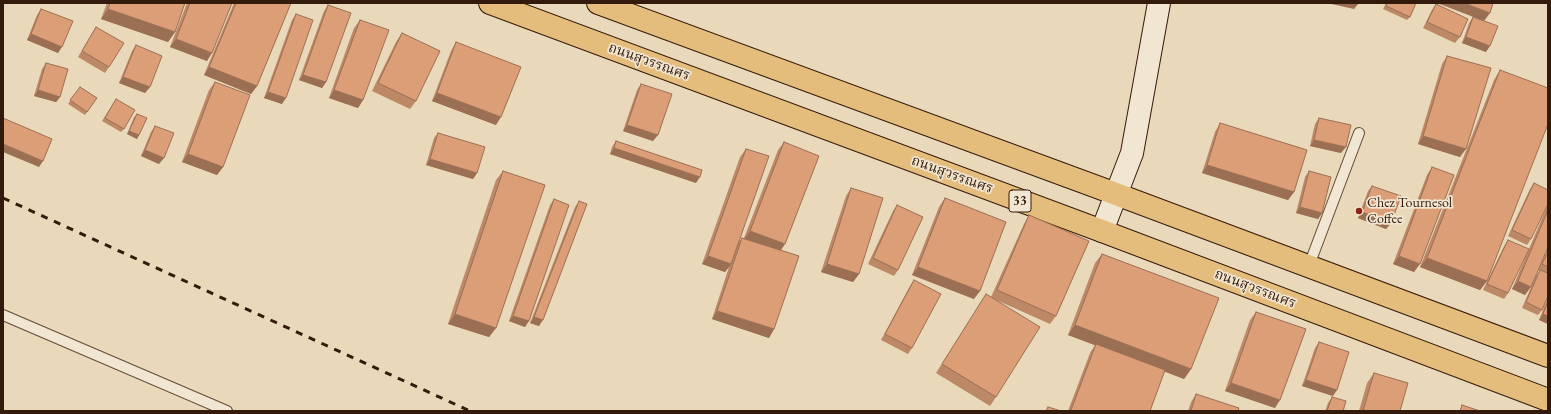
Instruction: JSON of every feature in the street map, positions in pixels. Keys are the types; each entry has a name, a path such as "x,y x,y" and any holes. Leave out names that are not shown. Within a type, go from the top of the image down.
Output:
{"main road":[{"name":"ถนนสุวรรณศร","path":"490,3 1102,231 1548,400"},
{"path":"598,3 1116,194 1308,268 1548,356"},
{"path":"1102,231 1132,153 1159,3"}],"lane":[{"path":"1308,268 1359,133"},
{"path":"3,314 227,411"}],"building":[{"path":"110,3 185,3 175,32 108,9"},
{"path":"190,3 232,3 212,53 176,39"},
{"path":"236,3 291,3 257,86 209,67"},
{"path":"1387,3 1416,3 1410,17 1386,6"},
{"path":"1464,3 1493,3 1490,13"},
{"path":"1436,4 1468,19 1460,37 1427,22"},
{"path":"328,5 351,13 326,82 303,75"},
{"path":"41,9 73,21 62,47 31,34"},
{"path":"296,14 313,20 286,98 268,92"},
{"path":"1473,17 1498,26 1490,46 1466,37"},
{"path":"360,20 389,30 363,100 334,90"},
{"path":"96,27 124,43 109,67 82,51"},
{"path":"402,33 440,51 416,101 378,83"},
{"path":"456,42 521,67 501,117 437,93"},
{"path":"136,45 162,56 150,87 123,77"},
{"path":"1447,56 1491,68 1466,149 1423,136"},
{"path":"46,63 68,69 60,97 38,90"},
{"path":"1500,70 1548,88 1548,124 1487,281 1427,258"},
{"path":"215,82 250,95 223,167 188,154"},
{"path":"641,84 672,94 658,135 627,125"},
{"path":"80,87 97,98 87,112 70,100"},
{"path":"116,99 135,110 124,129 105,118"},
{"path":"137,114 147,118 139,135 129,131"},
{"path":"3,118 52,139 43,161 3,144"},
{"path":"1319,118 1351,125 1346,147 1314,140"},
{"path":"1220,123 1307,150 1294,192 1207,165"},
{"path":"155,126 174,133 164,158 145,150"},
{"path":"438,133 485,147 477,173 430,159"},
{"path":"616,141 702,170 700,177 614,148"},
{"path":"784,142 819,156 785,244 750,231"},
{"path":"746,149 769,156 731,264 708,256"},
{"path":"1432,167 1454,175 1420,264 1399,256"},
{"path":"503,171 545,185 496,328 455,314"},
{"path":"1309,171 1331,177 1322,213 1300,207"},
{"path":"1534,183 1548,190 1548,204 1531,239 1512,230"},
{"path":"1372,186 1401,196 1391,223 1362,212"},
{"path":"851,188 883,198 859,274 827,264"},
{"path":"945,198 1006,222 980,291 918,267"},
{"path":"554,199 569,205 529,321 513,316"},
{"path":"579,201 587,204 543,320 534,317"},
{"path":"897,205 923,217 898,270 873,258"},
{"path":"1548,210 1548,247 1531,287 1518,281"},
{"path":"1029,215 1089,241 1056,316 997,290"},
{"path":"742,238 799,256 774,329 717,311"},
{"path":"1508,240 1529,249 1508,293 1487,284"},
{"path":"1548,252 1548,267 1542,264"},
{"path":"1102,254 1219,298 1191,369 1075,325"},
{"path":"1540,270 1548,273 1548,296 1542,310 1526,302"},
{"path":"914,280 941,294 912,348 885,334"},
{"path":"986,294 1040,327 996,397 942,364"},
{"path":"1548,301 1548,316 1543,314"},
{"path":"1256,312 1306,329 1280,400 1231,383"},
{"path":"1319,342 1349,352 1337,390 1306,380"},
{"path":"1096,344 1165,370 1150,411 1071,410"},
{"path":"1374,373 1408,383 1400,411 1363,411"},
{"path":"1196,394 1239,408 1238,411 1191,411"},
{"path":"1332,397 1346,401 1343,411 1327,411"},
{"path":"1462,405 1480,411 1460,411"},
{"path":"1048,407 1061,411 1046,411"}],"railway":[{"path":"3,198 470,411"}],"place":[{"name":"Chez Tournesol Coffee","path":"1359,211"}]}
